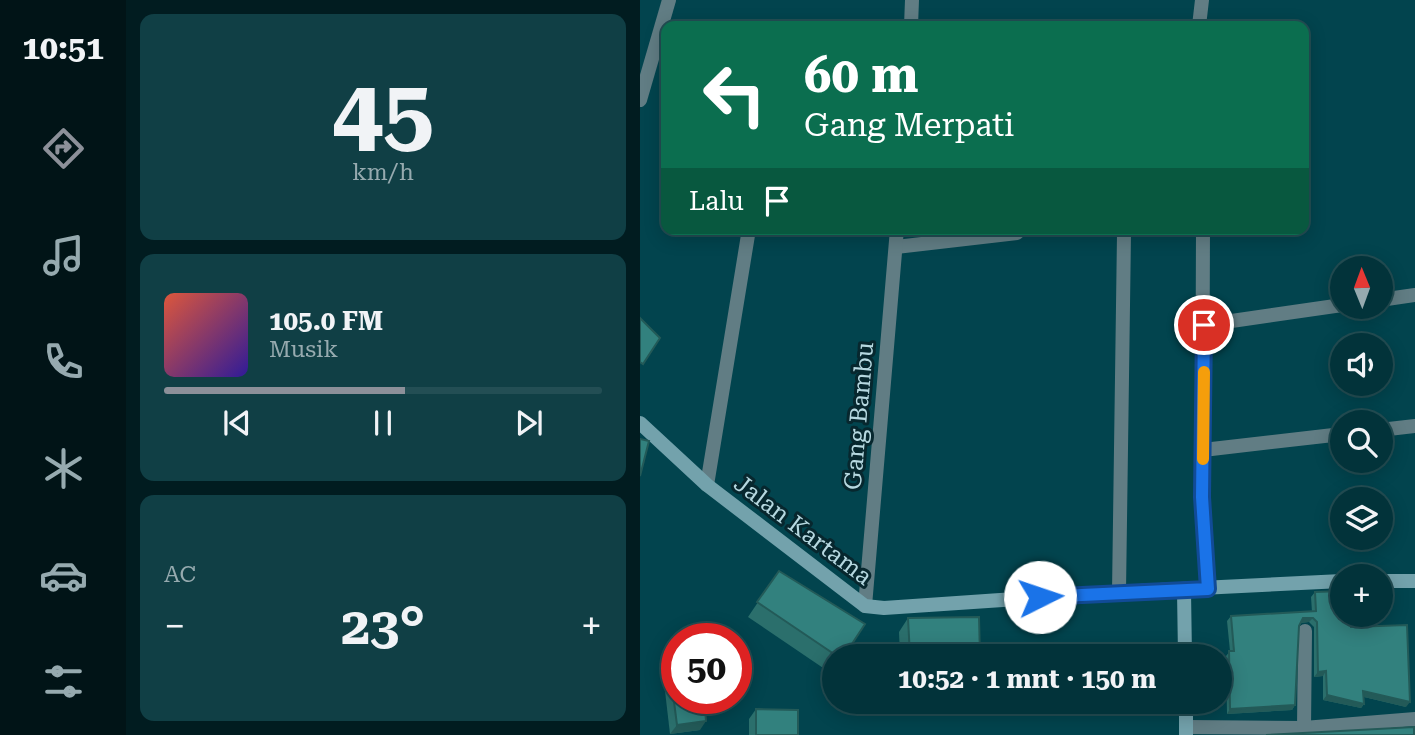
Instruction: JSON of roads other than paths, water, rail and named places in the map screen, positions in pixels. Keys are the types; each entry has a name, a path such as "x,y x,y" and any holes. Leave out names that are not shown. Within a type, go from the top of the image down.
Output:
{"main road":[{"name":"Jalan Kartama","path":"640,423 707,485 865,606 884,608 1119,592 1330,583"},
{"path":"1393,581 1415,580"},
{"path":"1184,591 1185,644"}],"street":[{"path":"663,21 669,0"},
{"path":"911,21 912,0"},
{"path":"1200,21 1202,0"},
{"path":"640,100 661,28"},
{"path":"707,485 748,235"},
{"name":"Gang Bambu","path":"865,606 897,235"},
{"path":"896,247 1000,235"},
{"path":"1119,592 1124,235"},
{"path":"1203,235 1202,497 1208,589"},
{"path":"1393,298 1415,295"},
{"path":"1204,325 1330,307"},
{"path":"1393,429 1415,426"},
{"path":"1203,450 1330,435"},
{"path":"1304,728 1305,631"},
{"path":"1186,731 1304,728 1415,719"}]}
